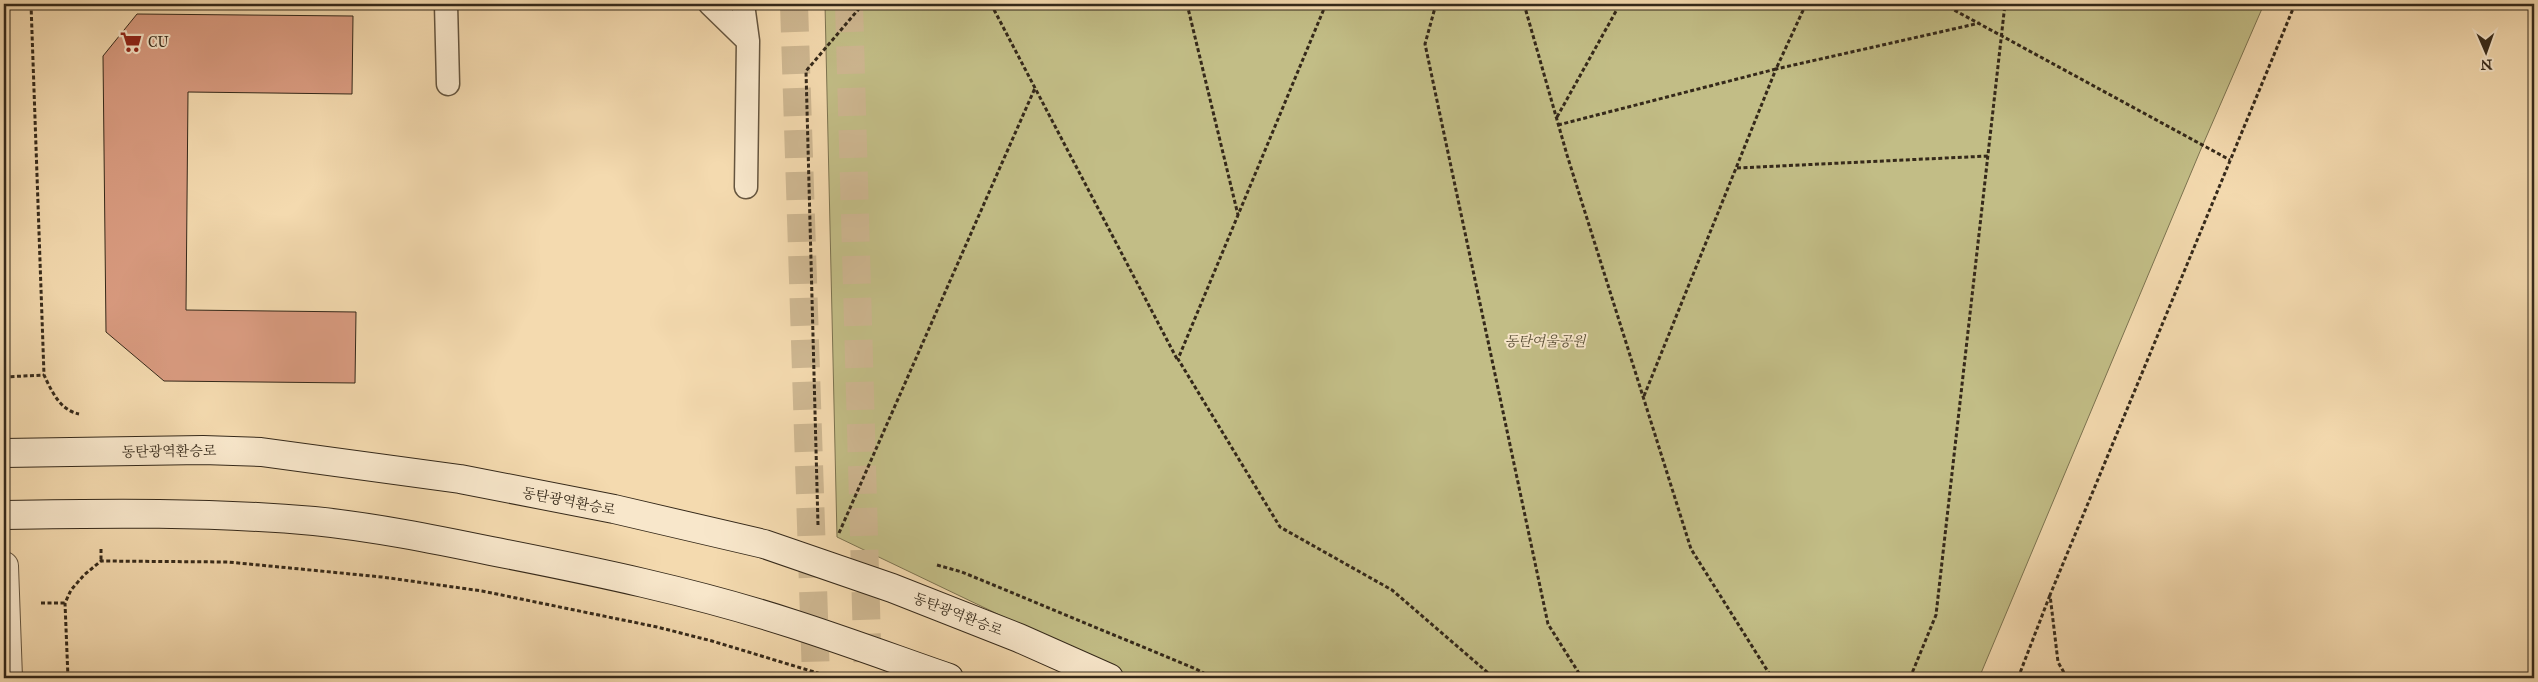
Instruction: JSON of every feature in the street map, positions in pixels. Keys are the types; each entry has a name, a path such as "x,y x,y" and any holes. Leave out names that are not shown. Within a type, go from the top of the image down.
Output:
{"street":[{"name":"동탄광역환승로","path":"4,452 203,450 261,452 460,479 604,508 764,544 892,588 1019,638 1109,678"},
{"path":"4,515 153,513 240,516 316,521 444,542 577,568 684,593 792,624 949,678"},
{"path":"4,566 8,678"}],"lane":[{"path":"446,4 448,84"},
{"path":"710,4 748,41"},
{"path":"743,4 748,41 746,186"}],"path":[{"path":"31,4 44,375 53,396 71,412 86,415"},
{"path":"818,530 806,71 863,4"},
{"path":"991,4 1178,359 1280,527 1392,590 1494,678"},
{"path":"1187,4 1238,215"},
{"path":"1178,359 1326,4"},
{"path":"1436,4 1425,44 1548,624 1582,678"},
{"path":"1524,4 1558,125 1691,549 1772,678"},
{"path":"1557,117 1620,4"},
{"path":"1644,397 1776,69 1806,4"},
{"path":"1943,4 2002,34 2230,160"},
{"path":"1910,678 1936,615 2005,4"},
{"path":"2018,678 2050,595 2295,4"},
{"path":"1558,125 1776,69 1980,23"},
{"path":"837,537 1035,88"},
{"path":"1737,168 1988,156"},
{"path":"4,377 44,375"},
{"path":"68,678 65,603 71,590 84,575 102,561 246,564 382,577 482,591 666,629 834,678"},
{"path":"933,564 962,572 1196,668 1214,678"},
{"path":"2050,595 2058,662 2068,678"}],"green space":[{"name":"동탄여울공원","path":"825,4 2264,4 2201,149 1979,678 1131,678 837,537"}],"building":[{"path":"137,14 353,16 352,94 188,92 186,310 356,312 355,383 164,381 106,332 103,56"}],"tunnel":[{"path":"794,4 816,678"},
{"path":"849,4 868,678"}],"place":[{"name":"CU","path":"131,42"}]}
